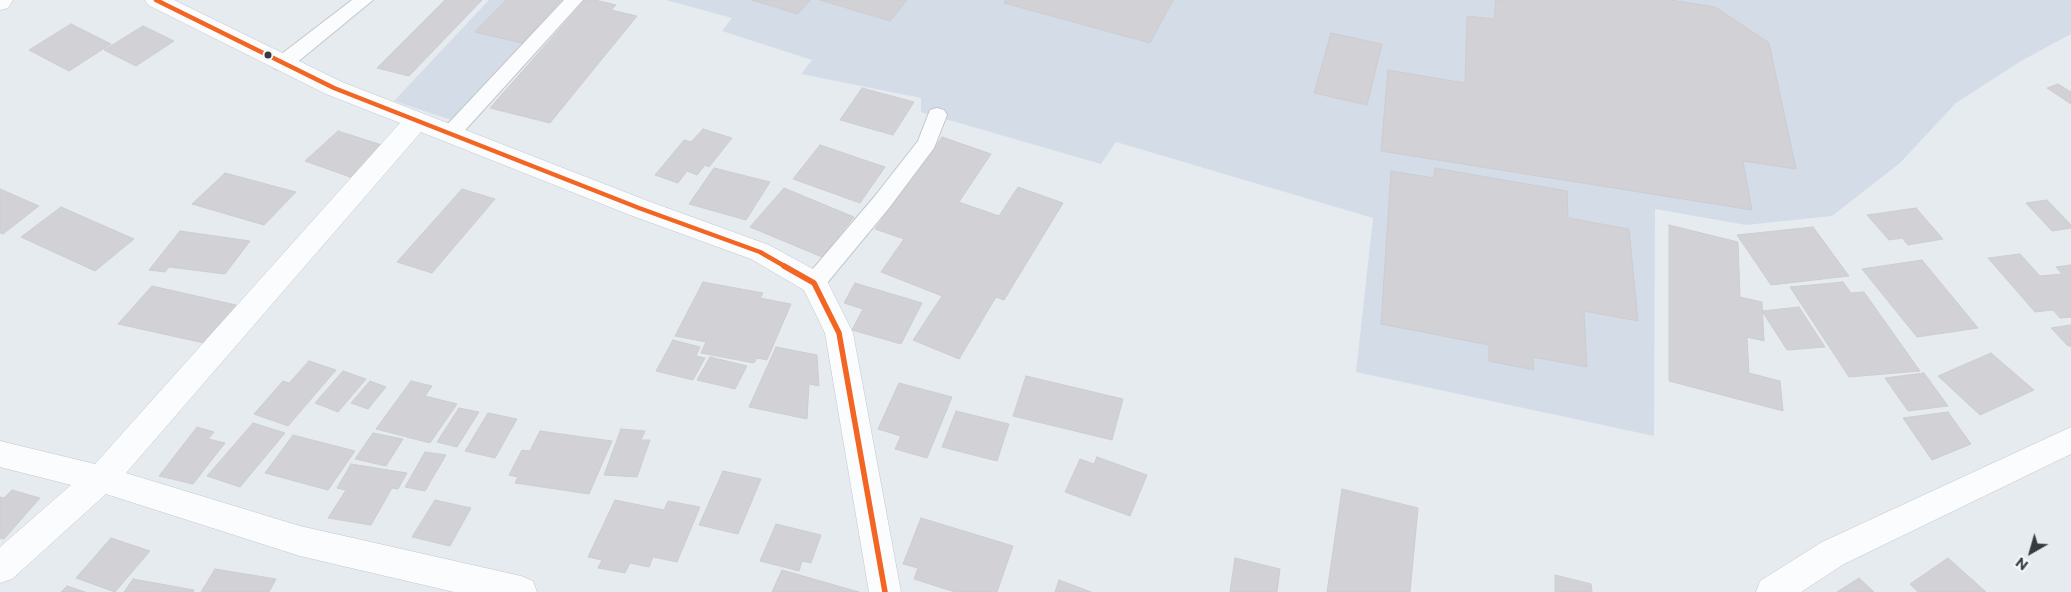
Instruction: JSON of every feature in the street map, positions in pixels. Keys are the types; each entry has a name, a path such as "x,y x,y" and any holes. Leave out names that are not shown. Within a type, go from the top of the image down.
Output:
{"street":[{"path":"156,0 282,64 334,88 640,208 760,252 814,283 839,332 885,592"},
{"path":"0,568 101,479 416,121"},
{"path":"1772,592 1833,553 2071,440"},
{"path":"0,454 101,479 300,540 520,592"}],"lane":[{"path":"282,64 364,0"},
{"path":"451,133 574,0"},
{"path":"814,283 882,202 926,143 937,114"}],"shaded area":[{"path":"489,0 566,0 454,121 394,101"},
{"path":"666,0 2071,0 2071,34 2021,61 1956,103 1900,163 1832,216 1746,225 1655,209 1654,436 1356,372 1373,218 1116,142 1101,164 921,112 921,98 801,74 812,60 722,31 732,18"}],"building":[{"path":"445,0 482,0 409,76 377,68"},
{"path":"506,0 561,0 522,43 475,32"},
{"path":"585,0 595,0 616,5 611,10 637,16 550,123 490,108"},
{"path":"752,0 810,0 798,14"},
{"path":"820,0 907,0 890,21"},
{"path":"1006,0 1173,0 1150,43 1004,3"},
{"path":"1496,0 1671,0 1715,7 1769,43 1796,169 1743,161 1752,210 1381,151 1388,70 1465,83 1467,16 1494,19"},
{"path":"71,24 111,44 69,71 29,50"},
{"path":"143,26 174,41 136,66 104,50"},
{"path":"1331,33 1382,44 1367,105 1314,93"},
{"path":"2058,84 2071,92 2071,104 2047,88"},
{"path":"862,88 914,102 893,135 840,120"},
{"path":"703,129 732,138 709,167 705,165 697,175 687,171 678,183 655,175 684,140 691,142"},
{"path":"338,131 385,146 353,178 305,161"},
{"path":"942,137 991,154 959,202 999,216 1018,187 1063,203 1004,300 996,297 959,359 913,340 942,296 881,272 904,239 875,229"},
{"path":"820,145 885,167 860,203 793,179"},
{"path":"714,168 770,182 746,220 689,204"},
{"path":"1435,168 1567,191 1568,218 1629,229 1638,321 1584,311 1587,367 1533,357 1534,370 1489,361 1489,345 1381,324 1391,171 1434,178"},
{"path":"225,173 296,192 264,225 192,204"},
{"path":"784,188 854,217 822,257 750,227"},
{"path":"0,189 39,206 3,234 0,233"},
{"path":"462,189 495,199 432,273 397,262"},
{"path":"2047,200 2071,225 2071,228 2052,231 2026,203"},
{"path":"61,207 134,239 95,271 21,237"},
{"path":"1916,208 1943,239 1908,245 1902,238 1889,240 1867,215"},
{"path":"1669,225 1738,242 1740,297 1762,302 1764,341 1747,337 1749,373 1780,381 1783,411 1669,381"},
{"path":"1813,227 1849,276 1771,285 1737,235"},
{"path":"180,231 250,241 225,274 169,267 165,272 149,270"},
{"path":"2020,254 2040,276 2062,274 2056,267 2071,265 2071,317 2060,318 2053,310 2035,312 1988,258"},
{"path":"1922,260 1978,328 1917,337 1862,269"},
{"path":"703,282 763,293 760,298 791,304 767,360 757,358 754,363 701,353 706,342 675,336"},
{"path":"1843,282 1851,293 1864,292 1920,371 1849,377 1790,287"},
{"path":"855,283 922,303 901,344 852,330 863,309 844,303"},
{"path":"152,286 236,305 204,343 118,324"},
{"path":"1799,307 1825,347 1787,350 1762,311"},
{"path":"2071,325 2071,346 2068,346 2051,328"},
{"path":"673,340 700,347 696,356 705,358 693,380 656,371"},
{"path":"776,347 817,355 819,386 809,384 807,419 749,407"},
{"path":"1991,353 2034,390 1980,415 1938,376"},
{"path":"710,357 747,366 735,389 697,380"},
{"path":"309,361 336,370 288,426 254,414 283,381 289,383"},
{"path":"343,371 366,379 338,412 315,403"},
{"path":"1924,373 1948,406 1908,411 1885,378"},
{"path":"1026,376 1123,399 1112,440 1013,416"},
{"path":"370,381 386,387 368,409 351,403"},
{"path":"411,381 432,386 425,396 457,404 430,443 376,429"},
{"path":"899,383 952,397 927,458 895,449 901,436 878,429"},
{"path":"459,408 479,412 457,447 437,442"},
{"path":"956,411 1009,424 997,461 942,447"},
{"path":"1948,412 1971,444 1932,460 1903,418"},
{"path":"488,413 517,419 495,458 465,451"},
{"path":"253,423 285,433 240,487 207,476"},
{"path":"197,427 214,432 208,439 225,443 193,484 159,476"},
{"path":"621,429 645,431 641,440 650,440 637,477 604,475"},
{"path":"540,431 612,441 589,494 515,483 518,477 509,475 522,450 530,451"},
{"path":"373,433 403,439 386,466 355,459"},
{"path":"293,435 355,451 328,490 265,473"},
{"path":"425,452 446,455 425,491 405,487"},
{"path":"1097,457 1147,475 1130,516 1065,492 1080,459 1094,464"},
{"path":"351,464 407,473 398,489 392,488 371,525 328,518 346,490 337,488"},
{"path":"723,471 761,479 738,534 699,525"},
{"path":"1342,489 1418,508 1410,592 1327,592"},
{"path":"12,490 40,498 4,539 0,538 0,497 4,498"},
{"path":"435,500 471,508 450,546 412,537"},
{"path":"615,500 664,510 668,501 700,507 677,562 653,557 649,567 630,563 625,573 598,568 602,560 588,557"},
{"path":"921,518 1013,546 997,592 955,592 914,579 918,568 903,564"},
{"path":"776,524 821,535 811,563 802,561 799,571 760,561"},
{"path":"111,538 150,551 115,592 76,578"},
{"path":"1235,558 1280,569 1277,592 1230,592"},
{"path":"1948,558 1986,592 1918,592 1910,584"},
{"path":"215,569 276,579 269,592 201,592"},
{"path":"782,570 859,592 772,592"},
{"path":"1555,575 1591,584 1592,592 1555,592"},
{"path":"1859,578 1874,592 1837,592"},
{"path":"133,579 194,590 193,592 124,592"},
{"path":"1059,580 1091,592 1055,592"},
{"path":"67,586 85,592 61,592"}],"transit line":[{"path":"156,0 334,88 639,208 760,252 814,283 839,333 885,592"}]}
